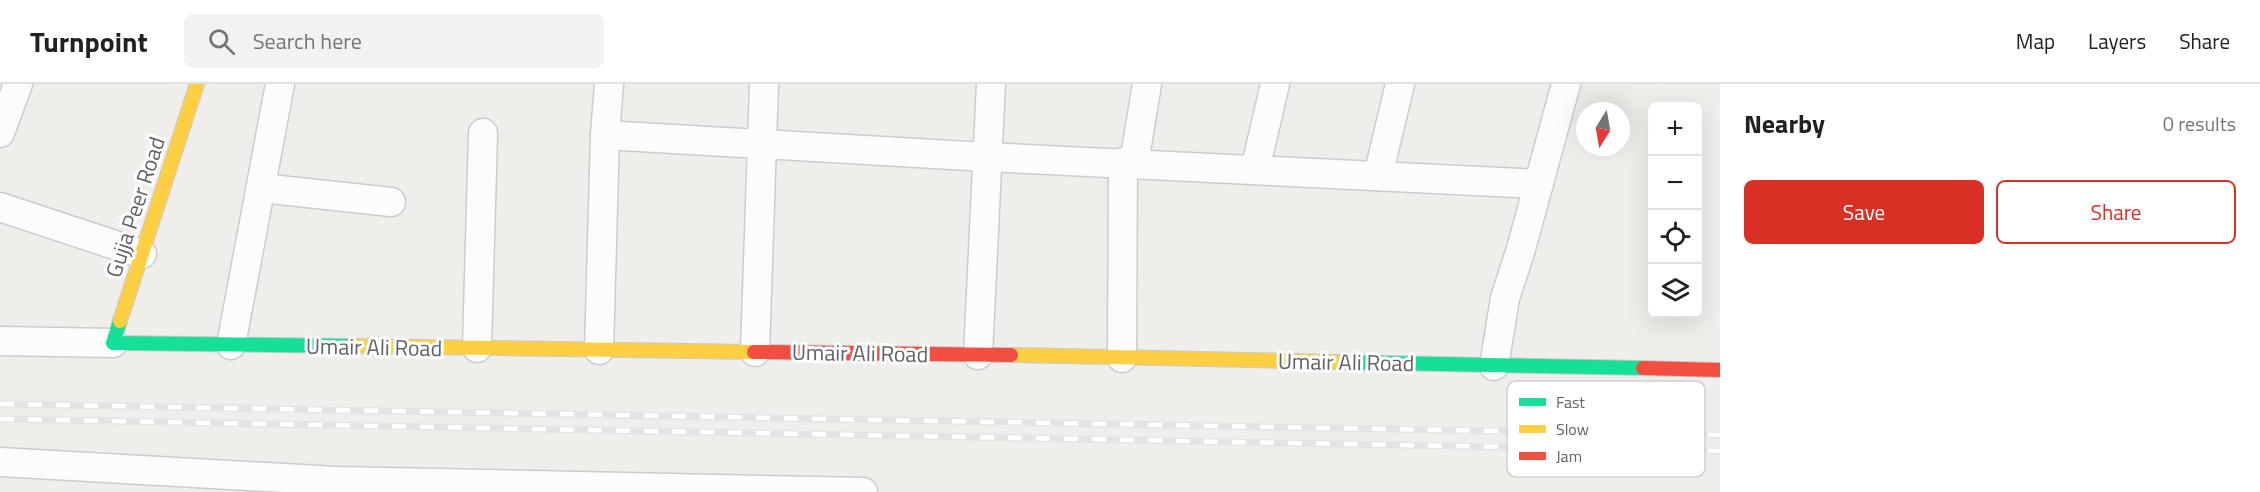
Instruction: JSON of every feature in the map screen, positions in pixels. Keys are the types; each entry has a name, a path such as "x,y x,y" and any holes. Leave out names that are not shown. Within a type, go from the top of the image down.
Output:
{"street":[{"path":"0,132 18,84"},
{"name":"Gujja Peer Road","path":"113,343 196,84"},
{"path":"231,345 280,84"},
{"path":"599,350 605,135 609,84"},
{"path":"755,352 764,84"},
{"path":"978,355 991,84"},
{"path":"1122,358 1129,163 1147,84"},
{"path":"1255,170 1275,84"},
{"path":"1378,176 1400,84"},
{"path":"1494,366 1505,298 1566,84"},
{"path":"477,348 483,133"},
{"path":"605,135 986,157 1539,184"},
{"path":"261,188 391,201"},
{"path":"0,207 142,254"},
{"name":"Umair Ali Road","path":"0,341 978,355 1720,370"},
{"path":"0,462 337,486 863,492"}],"railway":[{"path":"0,404 1507,431"},
{"path":"0,419 1507,447"},
{"path":"1705,435 1720,435"},
{"path":"1705,451 1720,451"}],"traffic: fast":[{"path":"120,321 113,343 351,346"},
{"path":"1337,362 1643,368"}],"traffic: slow":[{"path":"120,321 197,84"},
{"path":"351,346 754,352"},
{"path":"1011,355 1337,362"}],"traffic: jam":[{"path":"754,352 1011,355"},
{"path":"1643,368 1720,370"}]}
